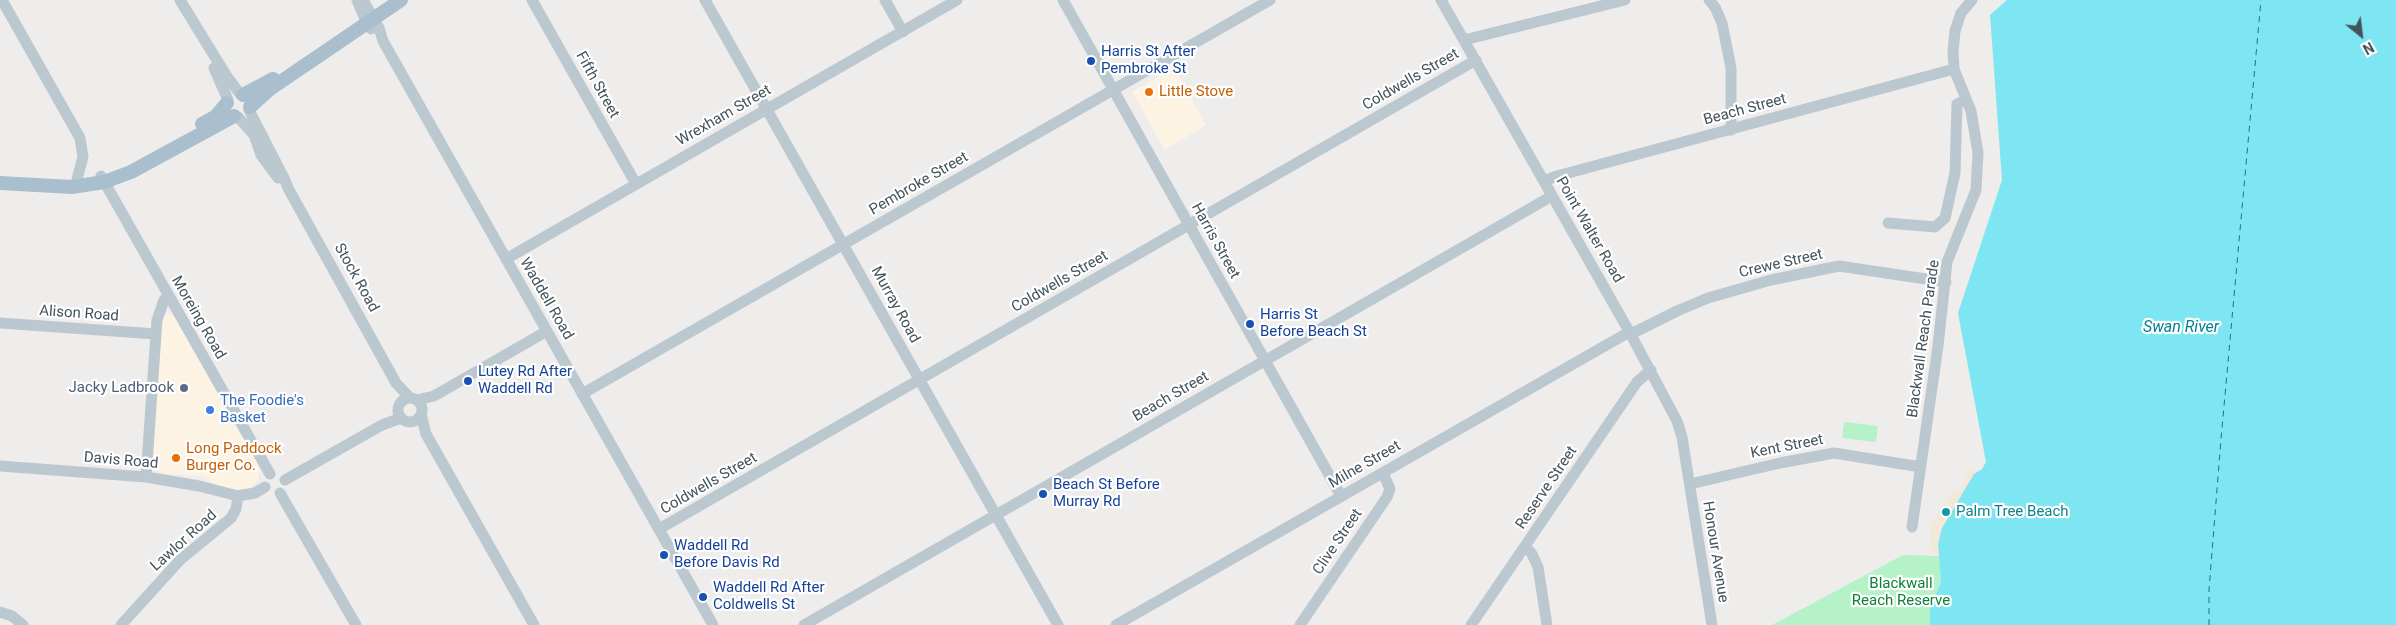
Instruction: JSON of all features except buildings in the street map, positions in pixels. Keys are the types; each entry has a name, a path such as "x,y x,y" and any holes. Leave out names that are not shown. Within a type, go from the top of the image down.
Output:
{"main road":[{"path":"0,183 72,187 130,172 243,113 270,89 394,0"},
{"path":"0,178 41,180 103,179 141,160 175,137 206,123 235,98 267,83 401,0"},
{"name":"Stock Road","path":"235,98 248,98 243,113 228,111 235,98"}],"street":[{"path":"2,0 80,138 83,157 77,179"},
{"name":"Stock Road","path":"180,0 235,98"},
{"name":"Waddell Road","path":"357,0 382,33 383,41 712,625"},
{"name":"Waddell Road","path":"363,0 370,19"},
{"name":"Fifth Street","path":"532,0 636,184"},
{"name":"Murray Road","path":"705,0 1058,625"},
{"path":"885,0 902,32"},
{"name":"Wrexham Street","path":"506,259 957,0"},
{"name":"Harris Street","path":"1063,0 1341,496"},
{"name":"Pembroke Street","path":"582,394 1270,0"},
{"name":"Point Walter Road","path":"1442,0 1651,370 1677,421 1682,437 1690,484"},
{"path":"1464,40 1625,0"},
{"path":"1709,0 1715,7 1722,23 1731,68 1732,130"},
{"name":"Blackwall Reach Parade","path":"1912,527 1946,282 1947,262 1976,190 1978,153 1971,111 1954,69 1953,52 1955,31 1961,13 1972,0"},
{"name":"Coldwells Street","path":"659,529 1476,60"},
{"name":"Beach Street","path":"1544,181 1954,69"},
{"path":"1888,223 1935,227 1945,218 1955,173 1957,104 1966,100"},
{"name":"Stock Road","path":"243,113 288,188 396,383 417,406 426,434 534,625"},
{"name":"Moreing Road","path":"103,179 168,297 270,474"},
{"name":"Beach Street","path":"804,625 1552,196"},
{"name":"Crewe Street","path":"1630,333 1708,298 1771,280 1839,266 1946,282"},
{"path":"146,477 156,334 160,308 168,297"},
{"name":"Alison Road","path":"0,323 156,334"},
{"path":"285,480 547,331"},
{"name":"Milne Street","path":"1116,625 1624,334 1630,333"},
{"name":"Reserve Street","path":"1472,625 1638,382 1651,370"},
{"name":"Stock Road","path":"396,383 402,413 426,434"},
{"path":"402,413 416,420 417,406"},
{"name":"Kent Street","path":"1690,484 1780,463 1834,453 1921,467"},
{"name":"Davis Road","path":"0,466 146,477 199,486 238,496 255,494 265,487"},
{"path":"279,473 285,480 284,489 280,492 273,494 265,487 266,478 270,474 279,473"},
{"name":"Clive Street","path":"1300,625 1387,497 1390,489 1382,473"},
{"name":"Honour Avenue","path":"1690,484 1712,625"},
{"path":"280,492 356,625"},
{"name":"Lawlor Road","path":"121,625 180,560 231,518 236,509 238,496"},
{"path":"1525,546 1532,554 1538,567 1547,625"},
{"path":"0,612 12,616 23,625"}],"shaded area":[{"path":"1174,68 1206,125 1165,150 1132,92"},
{"path":"167,314 174,316 258,463 260,471 258,480 249,488 231,490 217,486 204,477 162,473 153,466 160,329 163,316"}],"green space":[{"path":"1844,422 1878,426 1876,442 1842,438"},
{"name":"Blackwall Reach Reserve","path":"1903,555 1939,556 1941,582 1930,607 1930,625 1772,625"}],"sand":[{"name":"Palm Tree Beach","path":"1970,468 1977,471 1942,528 1939,556 1934,556 1928,550 1931,545 1930,529 1933,520 1942,509 1947,496 1963,485 1967,470"}],"water":[{"name":"Swan River","path":"2007,0 2396,0 2396,625 1930,625 1930,607 1941,582 1938,544 1942,528 1974,474 1982,469 1986,462 1958,313 2002,180 1990,15"}],"ferry route":[{"path":"2209,625 2209,590 2221,439 2261,0"}],"place":[{"name":"Harris St After Pembroke St","path":"1091,61"},
{"name":"Little Stove","path":"1149,92"},
{"name":"Harris St Before Beach St","path":"1250,324"},
{"name":"Lutey Rd After Waddell Rd","path":"468,381"},
{"name":"Jacky Ladbrook","path":"184,388"},
{"name":"The Foodie's Basket","path":"210,410"},
{"name":"Long Paddock Burger Co.","path":"176,458"},
{"name":"Beach St Before Murray Rd","path":"1043,494"},
{"name":"Palm Tree Beach","path":"1946,512"},
{"name":"Waddell Rd Before Davis Rd","path":"664,555"},
{"name":"Waddell Rd After Coldwells St","path":"703,597"}]}
